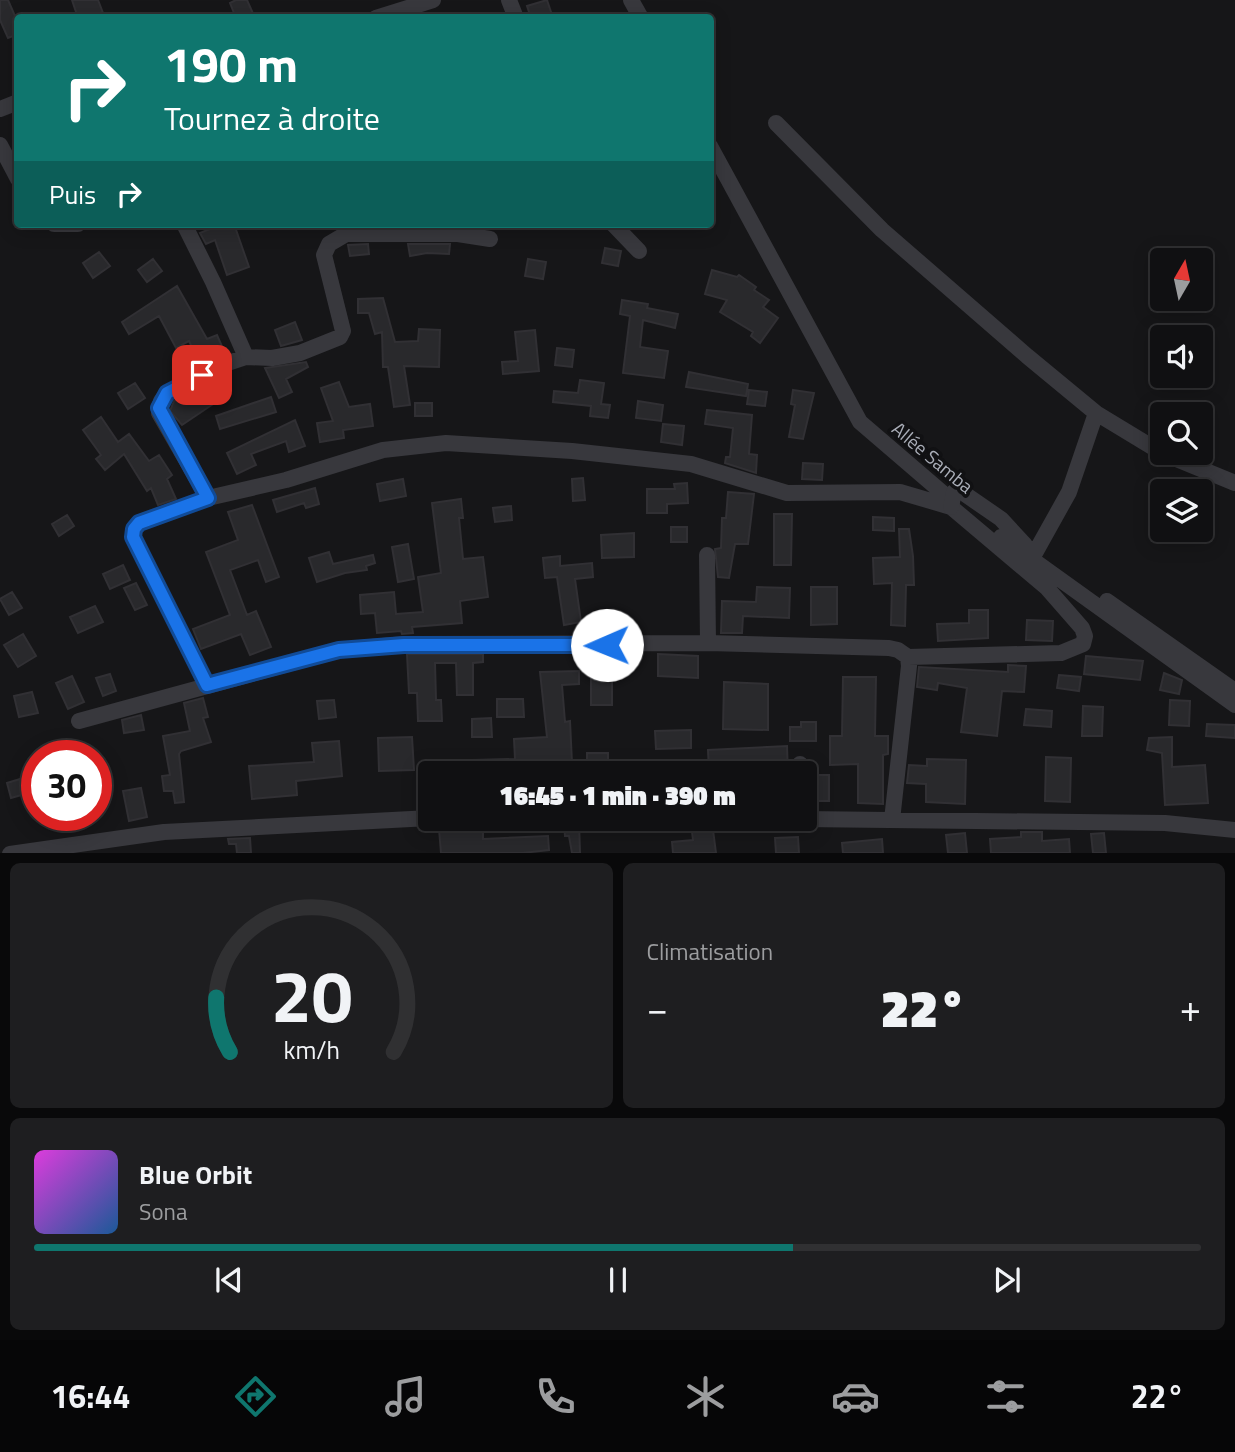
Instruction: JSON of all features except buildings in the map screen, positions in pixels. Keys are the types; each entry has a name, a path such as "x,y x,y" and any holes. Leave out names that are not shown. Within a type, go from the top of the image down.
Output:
{"street":[{"path":"389,14 433,0"},
{"path":"776,123 882,230 1097,414 1150,446"},
{"path":"0,145 14,171"},
{"name":"Allée Samba","path":"714,153 860,422 935,489 1235,705"},
{"path":"186,228 214,282 246,357"},
{"path":"617,228 639,251"},
{"path":"208,498 159,408 167,393 219,366 246,357 272,358 300,353 343,334 324,255 329,244 346,234 458,234 490,239"},
{"path":"1035,553 1069,492 1097,414"},
{"path":"79,721 339,650 404,645 708,643 889,648 908,657 1061,653 1083,644 1085,636 1082,628 1047,588 953,500 900,492 787,494 691,464 572,451 446,443 383,450 286,480 208,498 139,523 134,529 133,537 207,685"},
{"path":"1190,465 1235,484"},
{"path":"953,500 959,490 1001,519 1020,542 1035,553 1149,628 1235,691"},
{"path":"707,555 708,643"},
{"path":"892,820 908,657"},
{"path":"10,853 164,832 418,819"},
{"path":"817,819 1165,824 1235,830"}],"route":[{"path":"202,375 167,393 161,401 159,413 208,498 139,523 134,529 133,537 207,685 339,650 404,645 607,645"}]}
